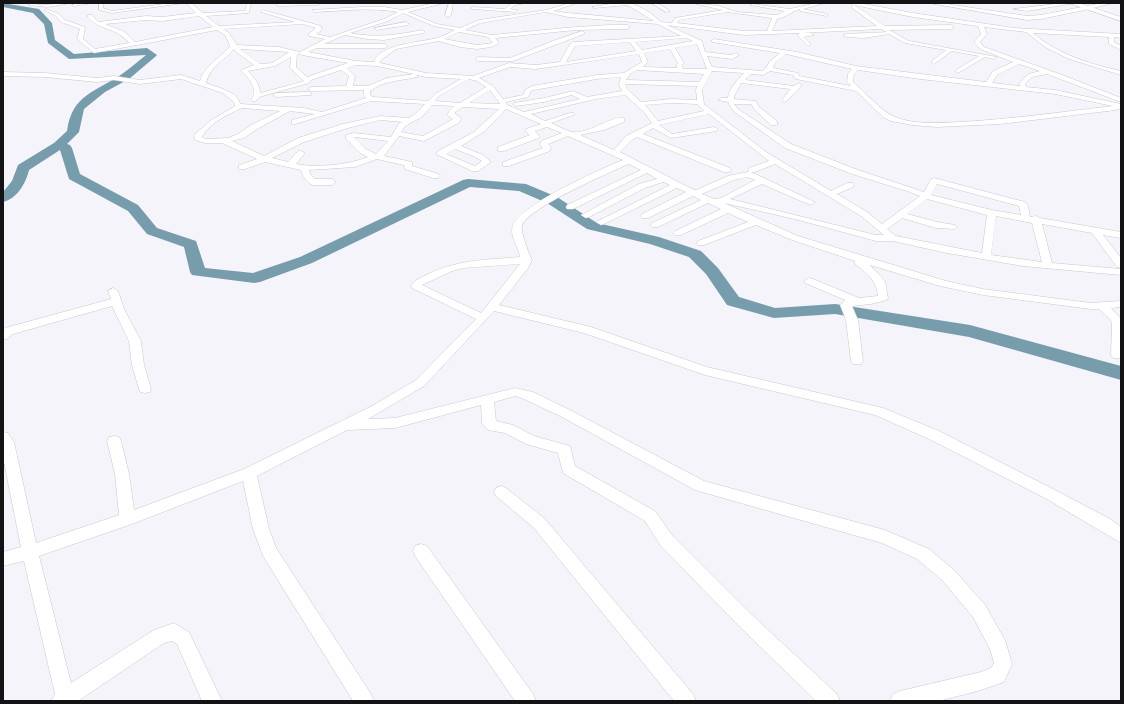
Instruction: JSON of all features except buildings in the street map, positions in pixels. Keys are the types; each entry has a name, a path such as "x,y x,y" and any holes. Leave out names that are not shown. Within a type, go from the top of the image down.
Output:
{"main road":[{"path":"1073,3 1121,18"}],"street":[{"path":"31,3 30,5 48,6 91,3"},
{"path":"101,3 101,10 112,12 121,21"},
{"path":"83,17 182,3"},
{"path":"188,3 216,28 230,36 230,40 238,51 259,66"},
{"path":"100,23 247,12 249,3"},
{"path":"278,4 319,3"},
{"path":"310,24 313,22 314,11 319,3"},
{"path":"314,11 385,6 405,9 442,3"},
{"path":"448,15 451,3"},
{"path":"469,3 473,8 475,15 483,22"},
{"path":"502,18 506,10 513,4 524,3"},
{"path":"490,22 502,18 546,11 575,3"},
{"path":"546,11 568,15 592,11 609,5 628,3 647,13 662,25"},
{"path":"653,3 668,11"},
{"path":"697,15 696,3 719,5 736,13 775,17 779,17 790,10"},
{"path":"673,25 677,19 727,10 752,9 753,6 790,10 823,3"},
{"path":"850,3 981,26 1028,31 1121,36"},
{"path":"850,3 892,34 907,42 983,56 1007,58"},
{"path":"875,3 883,3"},
{"path":"931,3 1026,18 1041,17 1111,3"},
{"path":"1010,8 1027,10 1073,3"},
{"path":"73,4 46,10 57,14 62,20 83,28 80,38 94,51 216,28 301,23 310,24 319,28 319,30 311,35 331,39"},
{"path":"1026,4 1067,12"},
{"path":"158,11 160,5"},
{"path":"609,5 614,10"},
{"path":"473,8 506,10 530,14"},
{"path":"260,96 257,87 244,70 259,66 273,65 344,33 386,20 405,9"},
{"path":"405,9 406,24"},
{"path":"405,9 436,25 492,37 580,27 662,25 744,33 769,32 864,36 892,34"},
{"path":"796,9 825,15"},
{"path":"992,13 1016,9"},
{"path":"264,11 301,23"},
{"path":"592,11 662,25 699,42 709,70"},
{"path":"803,19 808,11"},
{"path":"357,14 370,12"},
{"path":"736,13 740,20"},
{"path":"223,140 264,159 290,165 306,168 355,165 377,157 384,152 402,125 412,120 438,95 471,78 510,63 555,42 579,35 583,32 568,15"},
{"path":"90,16 92,20 103,26 113,28 124,34 134,44"},
{"path":"769,32 775,17"},
{"path":"62,20 76,18"},
{"path":"162,19 168,29 178,35"},
{"path":"940,19 948,27"},
{"path":"386,20 406,24"},
{"path":"208,21 216,21"},
{"path":"377,64 378,59 394,48 439,38 483,22 490,22 506,27 514,34"},
{"path":"364,28 391,27 406,24"},
{"path":"533,24 536,31"},
{"path":"799,33 884,27 948,27 974,25"},
{"path":"615,26 617,37"},
{"path":"734,32 738,26"},
{"path":"981,26 984,34 977,40 978,45 1007,58 1050,72 1121,100"},
{"path":"1028,31 1038,42 1059,53 1121,73"},
{"path":"344,33 371,39 385,39 422,32"},
{"path":"478,59 536,67 714,41 738,36 744,33"},
{"path":"799,33 808,44"},
{"path":"1112,35 1110,43 1121,48"},
{"path":"562,64 574,44 617,37 631,40 687,36"},
{"path":"439,38 452,44 471,46 493,45 496,42 492,37"},
{"path":"385,39 386,46"},
{"path":"631,40 644,57 645,62 626,76 622,82 624,91 638,104 655,125 671,136 714,129"},
{"path":"714,41 785,52 856,68 1063,93 1121,107"},
{"path":"203,84 208,70 235,46 298,53 356,63 377,64 388,68 426,75 471,78 489,85 503,104 615,153 664,179 756,222 795,238 852,257 944,284 983,292 1103,306 1121,304"},
{"path":"315,46 347,48 386,46 394,48"},
{"path":"471,46 466,51 497,53 510,63"},
{"path":"672,47 681,63 679,66 680,70"},
{"path":"329,58 347,48"},
{"path":"934,62 950,50"},
{"path":"636,68 762,73 769,69 772,62 785,52"},
{"path":"298,53 293,68 307,81 310,92 301,111"},
{"path":"703,54 732,57 736,55"},
{"path":"958,71 983,56"},
{"path":"988,85 989,78 993,74 1009,65 1020,62"},
{"path":"287,110 261,123 241,136 223,140 205,141 198,138 198,135 212,121 245,106 260,96 356,63"},
{"path":"436,176 408,166 409,164 377,157 362,151 350,137 354,135 424,138 457,120 457,118 451,115 452,111 489,85 510,63"},
{"path":"569,63 573,67 607,65"},
{"path":"343,68 351,72 353,75 353,80 349,88"},
{"path":"387,80 388,68"},
{"path":"856,68 852,74 850,82 886,115 900,121 925,124 1000,122 1121,107"},
{"path":"769,69 796,74 798,78 858,90"},
{"path":"709,70 699,90 701,105 763,154 864,214 893,238"},
{"path":"750,72 739,81 736,89 731,95 731,104 736,110 756,125 788,146 855,172 910,189 926,196 992,213 1121,235"},
{"path":"1024,89 1022,84 1030,75 1050,72"},
{"path":"575,73 581,79"},
{"path":"3,74 45,75 96,80 114,78 145,82 181,77 225,92 237,100 237,105 256,108 325,113"},
{"path":"260,96 349,88 370,88 387,80 426,75"},
{"path":"553,76 559,84"},
{"path":"453,146 486,159 487,162 475,169 440,154 453,146 485,127 503,104 526,96 529,89 581,79 606,76 626,76"},
{"path":"653,77 673,77 674,84"},
{"path":"739,81 797,88"},
{"path":"785,100 789,94 803,81"},
{"path":"622,82 701,84"},
{"path":"813,88 819,82"},
{"path":"370,88 367,90 367,95 371,99"},
{"path":"524,114 624,91 664,89"},
{"path":"295,122 371,99 460,104 503,104 544,100 573,93 586,99"},
{"path":"721,100 754,102 756,108 774,123"},
{"path":"638,104 672,101 701,102"},
{"path":"615,153 630,138 655,125 710,112"},
{"path":"501,149 536,136 529,130 572,114"},
{"path":"242,167 264,159 301,140 346,126 380,118 412,120"},
{"path":"506,164 547,148 548,147 544,145 544,143 570,134 601,128 621,120"},
{"path":"732,130 756,125"},
{"path":"637,134 727,170"},
{"path":"290,165 302,153"},
{"path":"3,559 30,552 127,519 249,473 377,409 420,383 492,307 527,260 516,228 517,224 525,216 556,196 598,173 629,161"},
{"path":"752,170 776,162"},
{"path":"306,168 306,174 313,182 332,182"},
{"path":"570,207 630,177 648,170"},
{"path":"644,216 670,203 731,178 746,174 763,180 811,202"},
{"path":"586,215 642,186 664,179"},
{"path":"723,200 763,180"},
{"path":"882,228 926,196 932,182 937,181 1022,204 1031,219 1048,266"},
{"path":"601,222 677,185"},
{"path":"832,194 850,185"},
{"path":"654,225 710,200 723,200 790,215 876,238 893,238 947,250 1048,266 1121,272"},
{"path":"678,233 729,209"},
{"path":"986,257 992,213"},
{"path":"901,215 936,225 952,227"},
{"path":"701,243 756,222"},
{"path":"1095,231 1121,264"},
{"path":"809,281 851,303 883,298 883,289 880,280 871,270 852,257"},
{"path":"482,318 416,286 418,283 448,269 462,265 527,260"},
{"path":"3,336 9,331 115,296 118,309 135,341 138,365 145,389"},
{"path":"851,303 857,361"},
{"path":"1103,306 1116,319 1118,325 1117,355"},
{"path":"492,307 587,330 705,371 878,411 934,435 1037,487 1104,524 1121,536"},
{"path":"345,425 395,423 515,392 528,395 700,486 885,537 923,554 949,576 979,611 999,646 1003,664 997,675 981,681 900,701"},
{"path":"488,400 489,423 493,426 508,429 531,440 565,450 568,469 650,516 666,540 746,621 830,701"},
{"path":"3,436 6,442 64,700 160,636 174,632 183,638 212,701"},
{"path":"114,441 122,474 127,519"},
{"path":"249,473 262,529 269,551 364,701"},
{"path":"501,492 539,523 686,701"},
{"path":"421,551 526,701"}],"waterway":[{"path":"3,5 36,11 48,23 51,41 72,57 147,51 152,55 125,77 101,90 79,108 74,123 73,132 58,146"},
{"path":"3,198 16,185 21,177 23,168 58,146"},
{"path":"58,146 66,148 74,176 133,208 152,231 191,244 198,272 254,278 306,260 468,183 521,187 552,200 592,226 654,240 695,254 712,271 733,301 774,313 835,309 970,331 1121,373"}]}
